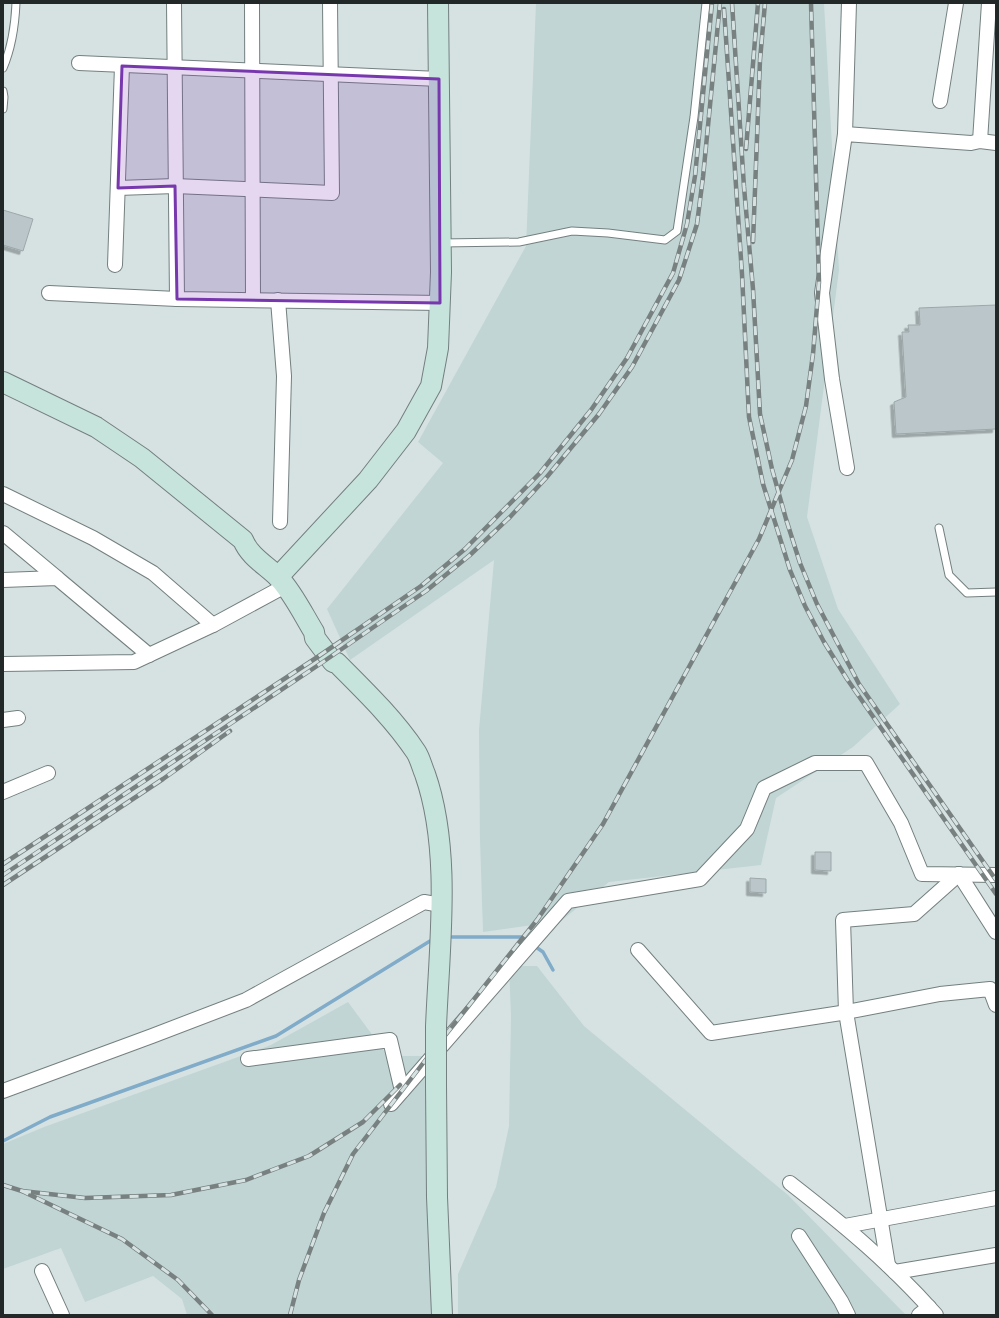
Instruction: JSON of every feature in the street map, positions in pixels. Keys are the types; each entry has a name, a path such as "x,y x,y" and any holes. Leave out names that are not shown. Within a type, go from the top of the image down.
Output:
{"main road":[{"path":"282,582 368,480 406,431 431,386 438,348 440,303 441,243 438,3"},
{"path":"3,382 96,427 142,458 243,540 247,551 282,582 314,632 315,638 333,662 338,663 382,710 417,753 429,787 441,843 436,1027 436,1086 437,1197 442,1314"},
{"path":"3,395 87,435 136,466 236,549 247,551"}],"street":[{"path":"174,3 177,298"},
{"path":"252,3 253,299"},
{"path":"118,188 175,186 332,193 330,3"},
{"path":"847,468 832,379 822,293 845,134 849,3"},
{"path":"940,102 956,3"},
{"path":"980,141 990,3"},
{"path":"79,63 439,79"},
{"path":"116,265 122,66"},
{"path":"845,134 971,143 980,141 996,143"},
{"path":"49,293 177,298 440,303"},
{"path":"278,300 284,376 280,522"},
{"path":"3,494 93,538 153,573 213,625"},
{"path":"3,533 149,655"},
{"path":"3,580 56,578"},
{"path":"3,664 134,662 213,625 282,582"},
{"path":"3,720 18,718"},
{"path":"391,1104 568,901 700,879 747,829 764,788 815,763 866,763 901,823 922,874 996,875"},
{"path":"3,792 48,773"},
{"path":"959,874 996,932"},
{"path":"892,1268 880,1219 846,1012 843,920 914,914 959,874"},
{"path":"3,1091 246,1000 424,902 440,905"},
{"path":"638,950 711,1033 846,1012 940,994 990,989 996,1005"},
{"path":"248,1059 390,1040 402,1091"},
{"path":"790,1184 845,1226 892,1268 928,1312"},
{"path":"845,1226 996,1198"},
{"path":"799,1236 841,1301 848,1315"},
{"path":"892,1268 996,1255"},
{"path":"42,1271 62,1315"}],"lane":[{"path":"3,68 9,55 15,25 16,3"},
{"path":"441,243 519,242 572,231 608,233 665,240 677,231 694,117 706,3"},
{"path":"3,91 3,109"},
{"path":"939,528 948,575 967,594 996,592"}],"highlighted area":[{"path":"122,66 439,79 440,303 177,299 175,186 118,188"}],"shaded area":[{"path":"536,3 824,3 839,270 807,517 838,609 900,704 853,747 776,798 761,865 609,882 561,921 483,932 479,730 494,560 350,660 327,609 443,463 418,442 526,246"},
{"path":"509,966 537,966 584,1026 788,1195 906,1315 458,1315 458,1274 496,1187 509,1126 511,1016"},
{"path":"348,1002 388,1056 427,1056 433,1315 187,1315 182,1299 153,1276 85,1302 61,1248 3,1269 3,1144 44,1127 271,1045"}],"building":[{"path":"3,210 33,219 23,251 3,245"},
{"path":"996,305 996,429 896,434 894,402 906,397 902,332 909,332 908,325 920,325 919,308"},
{"path":"815,852 831,852 831,871 815,870"},
{"path":"750,878 766,879 766,893 750,892"}],"waterway":[{"path":"452,937 522,937 528,941"},
{"path":"3,1141 50,1117 276,1036 430,941"},
{"path":"533,945 543,952 553,970"}],"railway":[{"path":"3,864 316,658 421,586 465,549 540,473 591,410 627,358 673,273 687,224 695,176 712,3"},
{"path":"3,875 320,664 426,591 470,555 510,517 546,478 599,414 632,367 679,280 697,224 720,3"},
{"path":"732,3 744,187 753,289 760,414 772,469 786,519 800,563 817,604 859,684 996,880"},
{"path":"746,149 758,3"},
{"path":"753,242 760,60 765,3"},
{"path":"290,1315 299,1280 324,1213 353,1154 537,920 603,824 759,539 792,460 806,406 813,354 819,282 811,3"},
{"path":"724,9 742,274 749,417 763,484 790,570 805,606 824,642 847,679 996,894"},
{"path":"3,885 163,779 230,731"},
{"path":"22,1191 85,1198 171,1195 246,1180 309,1156 363,1122 400,1085"},
{"path":"3,1185 22,1191 122,1239 178,1280 212,1315"}]}
